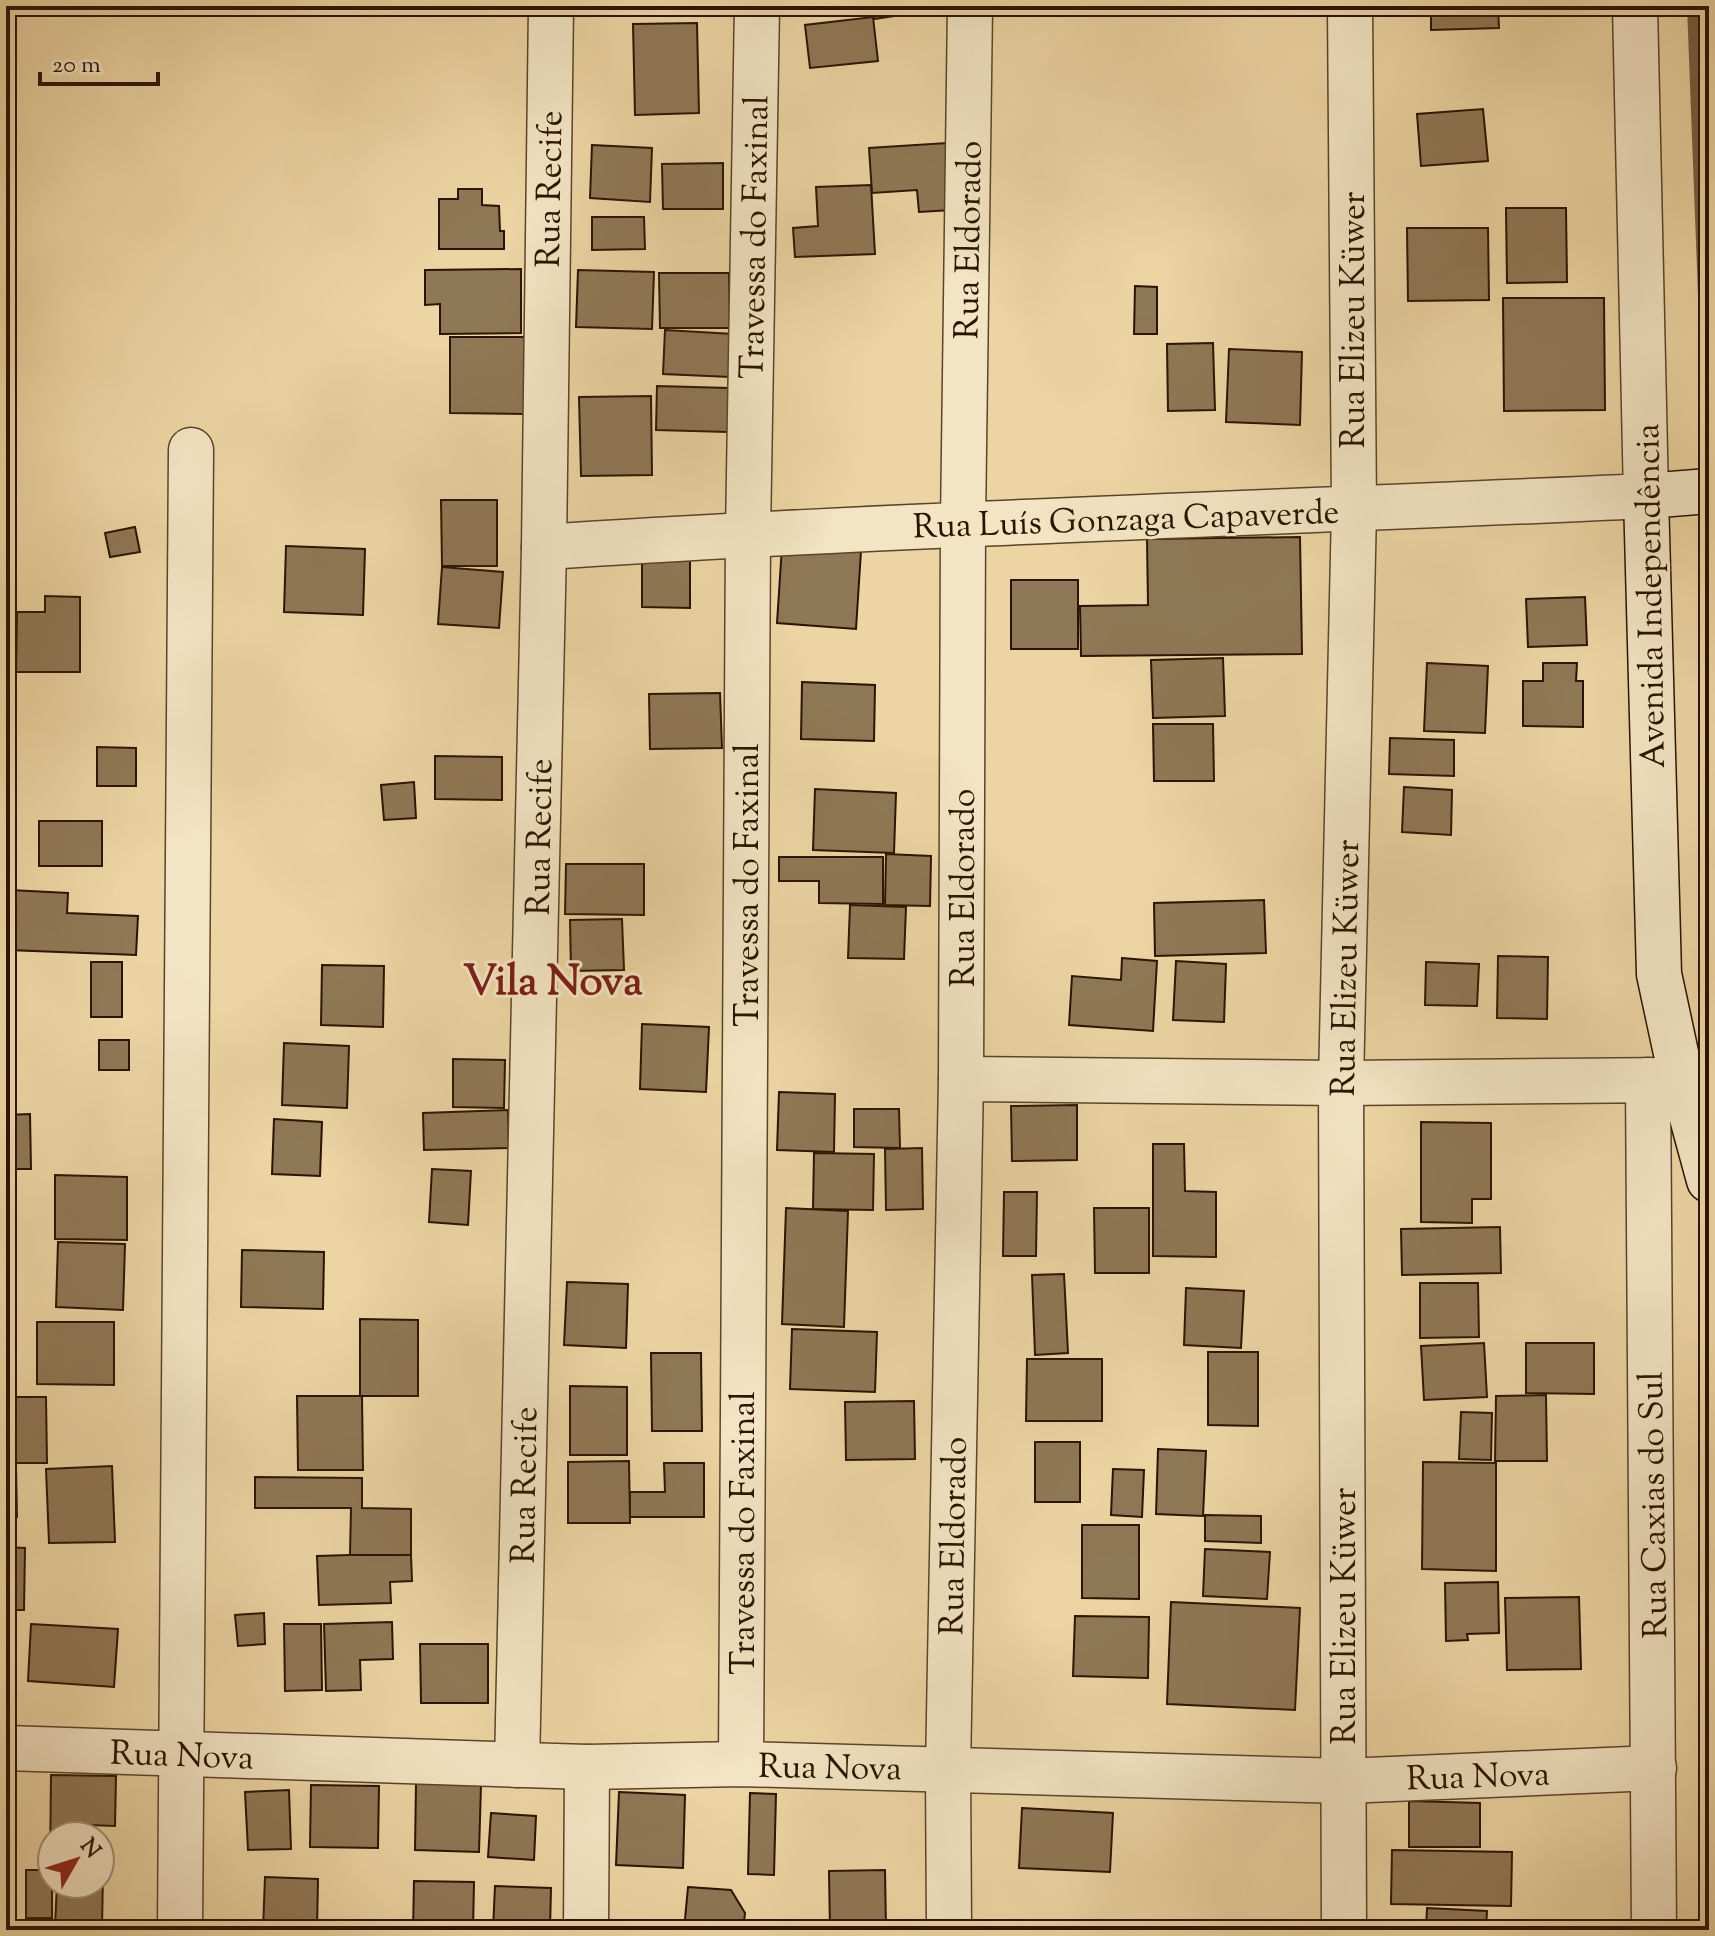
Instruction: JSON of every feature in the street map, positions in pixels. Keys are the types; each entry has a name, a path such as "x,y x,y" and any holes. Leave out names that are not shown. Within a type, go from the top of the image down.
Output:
{"street":[{"name":"Rua Recife","path":"517,1765 544,547 551,6"},
{"name":"Travessa do Faxinal","path":"741,1764 748,533 757,6"},
{"name":"Rua Eldorado","path":"949,1930 948,1769 961,1079 963,523 970,6"},
{"name":"Rua Elizeu Küwer","path":"1344,1930 1341,1083 1354,510 1350,6"},
{"name":"Avenida Independência","path":"1635,6 1659,974 1665,1080 1709,1180"},
{"path":"180,1930 191,450"},
{"name":"Rua Luís Gonzaga Capaverde","path":"544,547 748,533 1354,510 1709,491"},
{"path":"961,1079 1341,1083 1665,1080"},
{"name":"Rua Caxias do Sul","path":"1654,1930 1665,1080"},
{"name":"Rua Nova","path":"6,1748 587,1767 741,1764 1344,1781 1654,1768"},
{"path":"586,1930 587,1767"}],"building":[{"path":"872,6 933,6 934,10 874,19"},
{"path":"1431,6 1498,6 1499,28 1431,30"},
{"path":"873,17 878,61 810,68 805,25"},
{"path":"697,23 699,113 635,115 633,24"},
{"path":"1483,109 1488,161 1421,166 1417,114"},
{"path":"947,143 952,210 919,212 917,190 872,193 869,148"},
{"path":"592,145 652,148 650,202 590,198"},
{"path":"723,163 723,209 663,209 662,164"},
{"path":"871,185 875,254 795,257 793,228 818,226 816,187"},
{"path":"458,189 482,189 482,205 499,206 504,249 439,249 439,199 458,199"},
{"path":"1506,208 1566,208 1567,282 1507,283"},
{"path":"592,217 644,217 645,249 592,250"},
{"path":"1407,228 1488,228 1489,300 1408,301"},
{"path":"521,269 521,333 440,334 440,304 425,305 425,270"},
{"path":"578,270 654,272 652,329 576,327"},
{"path":"659,273 729,273 730,328 660,328"},
{"path":"1135,286 1157,287 1157,334 1134,334"},
{"path":"1503,298 1604,298 1605,410 1504,411"},
{"path":"665,330 733,334 730,377 663,374"},
{"path":"450,337 525,337 524,414 450,413"},
{"path":"1213,343 1215,410 1168,411 1167,344"},
{"path":"1229,349 1302,352 1300,425 1226,422"},
{"path":"657,386 729,388 728,432 656,430"},
{"path":"651,396 652,475 581,476 579,397"},
{"path":"441,500 497,500 497,566 442,566"},
{"path":"135,527 140,552 110,557 105,533"},
{"path":"1300,537 1302,654 1081,656 1080,606 1148,605 1147,539"},
{"path":"13,545 15,603 6,603 6,546"},
{"path":"286,546 365,549 363,615 284,612"},
{"path":"782,546 861,551 856,629 777,623"},
{"path":"642,559 690,560 690,608 642,607"},
{"path":"442,567 503,572 499,628 438,624"},
{"path":"1011,580 1078,580 1078,649 1011,649"},
{"path":"45,596 80,597 80,672 16,672 17,612 45,612"},
{"path":"1585,597 1587,645 1528,647 1526,599"},
{"path":"1223,658 1225,716 1153,718 1151,660"},
{"path":"1427,663 1488,666 1485,733 1424,731"},
{"path":"1543,663 1577,663 1576,681 1583,681 1583,727 1523,726 1523,681 1543,681"},
{"path":"802,682 875,685 874,741 801,739"},
{"path":"720,693 722,748 650,749 649,694"},
{"path":"1153,724 1213,724 1214,781 1154,781"},
{"path":"1390,738 1454,740 1454,776 1389,774"},
{"path":"97,747 136,748 136,786 97,786"},
{"path":"435,756 502,757 502,800 435,799"},
{"path":"414,782 416,818 384,820 381,785"},
{"path":"1404,787 1452,790 1451,835 1402,832"},
{"path":"815,789 896,793 894,853 813,850"},
{"path":"39,821 102,821 102,866 39,866"},
{"path":"886,854 931,856 930,906 885,905"},
{"path":"779,857 883,857 883,904 819,903 819,881 779,881"},
{"path":"566,864 644,864 644,915 565,914"},
{"path":"10,890 68,893 67,913 138,916 136,955 8,950"},
{"path":"1264,900 1266,953 1155,956 1154,903"},
{"path":"850,905 906,907 904,959 848,958"},
{"path":"622,919 624,970 571,971 570,920"},
{"path":"1498,956 1548,957 1547,1019 1497,1018"},
{"path":"1122,958 1157,961 1153,1031 1069,1025 1072,976 1121,980"},
{"path":"6,959 10,959 11,1030 6,1030"},
{"path":"1176,961 1226,964 1224,1022 1173,1020"},
{"path":"91,962 122,962 122,1017 91,1017"},
{"path":"1426,962 1479,964 1477,1006 1425,1005"},
{"path":"322,965 384,966 383,1027 321,1025"},
{"path":"642,1024 709,1027 706,1092 640,1089"},
{"path":"6,1037 12,1037 13,1087 6,1087"},
{"path":"99,1040 129,1040 129,1070 99,1070"},
{"path":"284,1043 349,1046 347,1108 282,1105"},
{"path":"453,1059 505,1060 504,1108 453,1107"},
{"path":"779,1092 835,1094 834,1152 777,1150"},
{"path":"1077,1105 1077,1160 1012,1161 1011,1106"},
{"path":"854,1109 899,1109 900,1148 854,1147"},
{"path":"508,1110 509,1148 424,1150 423,1113"},
{"path":"30,1114 31,1169 6,1169 6,1115"},
{"path":"274,1119 322,1122 320,1176 272,1174"},
{"path":"1421,1122 1491,1123 1491,1199 1472,1199 1472,1223 1421,1222"},
{"path":"1153,1144 1184,1144 1185,1191 1216,1192 1216,1257 1153,1256"},
{"path":"922,1148 923,1209 886,1210 885,1149"},
{"path":"814,1153 874,1154 873,1210 813,1209"},
{"path":"432,1169 471,1171 468,1225 429,1222"},
{"path":"55,1175 127,1177 127,1240 55,1239"},
{"path":"1004,1192 1037,1192 1036,1256 1003,1256"},
{"path":"786,1208 848,1211 844,1327 782,1324"},
{"path":"1094,1208 1149,1208 1149,1273 1095,1273"},
{"path":"1500,1227 1501,1273 1402,1275 1401,1229"},
{"path":"58,1242 125,1244 123,1310 56,1307"},
{"path":"242,1250 324,1252 323,1309 241,1307"},
{"path":"1064,1274 1068,1353 1035,1355 1032,1275"},
{"path":"567,1282 628,1284 626,1348 564,1345"},
{"path":"1420,1283 1478,1283 1479,1337 1420,1338"},
{"path":"1186,1288 1244,1291 1241,1348 1184,1345"},
{"path":"360,1319 418,1320 418,1396 360,1396"},
{"path":"37,1322 114,1322 114,1385 37,1384"},
{"path":"792,1329 877,1332 875,1392 790,1389"},
{"path":"1484,1343 1487,1397 1424,1400 1421,1346"},
{"path":"1526,1343 1594,1343 1594,1394 1526,1393"},
{"path":"1208,1352 1258,1352 1258,1426 1208,1425"},
{"path":"651,1353 701,1353 702,1431 652,1431"},
{"path":"1027,1359 1102,1359 1102,1421 1026,1421"},
{"path":"570,1386 627,1387 627,1455 570,1455"},
{"path":"1546,1395 1547,1461 1495,1461 1496,1396"},
{"path":"297,1396 362,1396 363,1470 298,1470"},
{"path":"6,1397 46,1397 47,1463 6,1463"},
{"path":"914,1401 915,1459 846,1460 845,1402"},
{"path":"1461,1412 1492,1413 1491,1460 1459,1459"},
{"path":"1035,1442 1080,1442 1080,1502 1035,1502"},
{"path":"1158,1449 1206,1451 1203,1516 1156,1514"},
{"path":"629,1461 630,1523 568,1523 568,1462"},
{"path":"1423,1462 1496,1463 1496,1571 1422,1569"},
{"path":"664,1463 704,1463 704,1517 630,1517 630,1492 665,1492"},
{"path":"16,1466 17,1517 6,1517 6,1467"},
{"path":"112,1466 115,1542 49,1543 46,1469"},
{"path":"1113,1469 1144,1470 1142,1517 1111,1515"},
{"path":"255,1477 362,1478 362,1508 411,1509 411,1555 350,1555 351,1508 255,1508"},
{"path":"1205,1515 1261,1516 1261,1543 1205,1541"},
{"path":"1082,1525 1139,1525 1139,1599 1082,1598"},
{"path":"6,1547 25,1548 24,1610 6,1610"},
{"path":"1205,1549 1270,1552 1267,1599 1203,1596"},
{"path":"411,1555 412,1581 390,1582 391,1603 319,1605 317,1556"},
{"path":"1498,1582 1499,1633 1467,1634 1468,1640 1446,1641 1445,1583"},
{"path":"1579,1597 1581,1669 1507,1670 1505,1598"},
{"path":"1171,1602 1300,1608 1295,1710 1167,1704"},
{"path":"264,1613 265,1644 238,1646 235,1615"},
{"path":"1075,1616 1149,1617 1148,1678 1073,1676"},
{"path":"392,1622 393,1659 360,1660 361,1690 326,1691 324,1624"},
{"path":"31,1624 118,1629 114,1687 28,1681"},
{"path":"284,1624 321,1624 322,1690 285,1691"},
{"path":"420,1644 488,1644 488,1703 421,1703"},
{"path":"51,1775 116,1776 115,1820 51,1820"},
{"path":"416,1783 481,1785 479,1852 415,1850"},
{"path":"311,1785 379,1786 378,1848 310,1847"},
{"path":"289,1790 291,1849 248,1850 245,1792"},
{"path":"619,1792 685,1795 683,1868 616,1865"},
{"path":"750,1793 776,1794 774,1875 748,1874"},
{"path":"1409,1801 1480,1803 1480,1847 1409,1847"},
{"path":"1022,1808 1113,1813 1110,1872 1019,1868"},
{"path":"491,1813 536,1816 534,1860 488,1857"},
{"path":"1392,1850 1512,1852 1511,1906 1391,1904"},
{"path":"26,1870 36,1870 36,1900 52,1900 52,1918 26,1918"},
{"path":"885,1870 886,1930 830,1930 829,1871"},
{"path":"265,1877 318,1879 317,1930 263,1930"},
{"path":"414,1881 474,1882 473,1930 413,1930"},
{"path":"495,1886 551,1888 550,1930 493,1930"},
{"path":"688,1887 731,1890 745,1913 743,1930 684,1930"},
{"path":"56,1900 103,1900 102,1927 55,1926"},
{"path":"1427,1908 1487,1911 1486,1930 1426,1930"}],"waterway":[{"path":"1693,6 1709,426"}],"district":[{"name":"Vila Nova","path":"553,979"}]}
